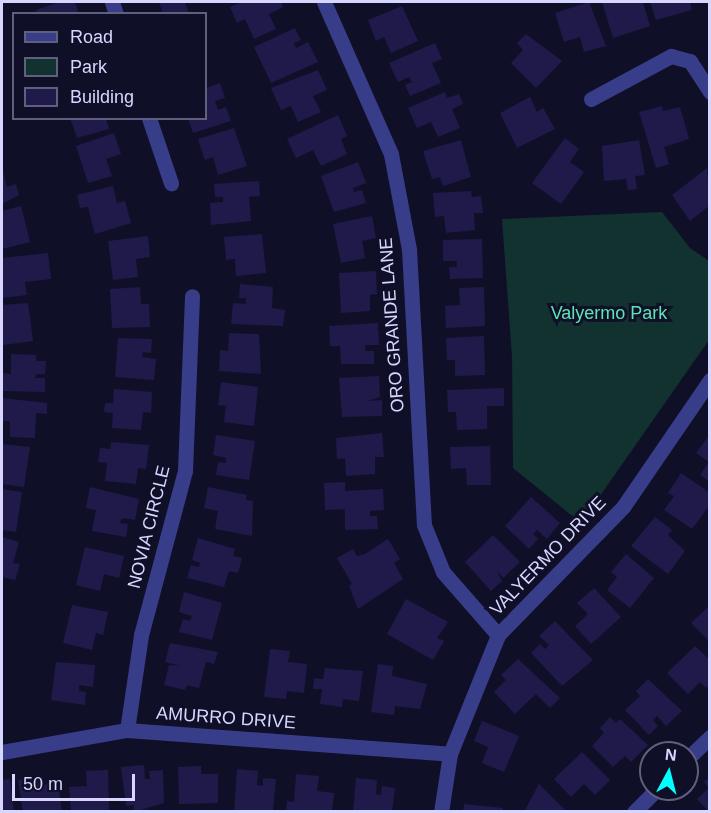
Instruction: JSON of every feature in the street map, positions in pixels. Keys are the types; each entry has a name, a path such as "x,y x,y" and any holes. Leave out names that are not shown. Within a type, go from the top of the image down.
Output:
{"street":[{"name":"ORO GRANDE LANE","path":"324,2 391,154 409,249 424,525 443,572 498,635"},
{"path":"591,99 671,56 690,61 710,93"},
{"path":"151,120 171,183"},
{"name":"NOVIA CIRCLE","path":"127,730 141,635 185,471 192,296"},
{"name":"VALYERMO DRIVE","path":"441,812 450,754 498,635 623,507 710,380"},
{"name":"AMURRO DRIVE","path":"2,752 127,730 450,754"},
{"path":"699,748 710,737"},
{"path":"634,812 645,801"}],"green space":[{"name":"Valyermo Park","path":"662,212 690,248 709,261 709,340 581,523 513,468 512,357 502,219"}],"building":[{"path":"59,2 75,2 78,12 36,12 36,10"},
{"path":"159,2 185,2 188,12 162,12"},
{"path":"242,2 281,2 283,7 269,14 276,29 254,39 245,19 237,23 230,7"},
{"path":"589,2 606,46 584,52 580,37 564,42 555,13"},
{"path":"602,2 643,2 650,26 613,38"},
{"path":"650,2 690,2 692,10 656,20"},
{"path":"402,6 418,41 391,53 384,37 376,41 368,20"},
{"path":"295,28 301,40 294,43 296,48 308,42 318,62 271,83 254,47"},
{"path":"526,34 562,61 536,88 511,63 523,50 517,43"},
{"path":"435,43 442,59 432,63 441,83 410,96 405,85 412,82 409,77 398,82 389,63"},
{"path":"318,70 327,90 313,96 321,112 298,122 291,106 281,110 271,88"},
{"path":"220,83 225,98 215,101 218,110 226,107 231,121 193,133 189,120 207,120 207,88"},
{"path":"445,92 447,98 459,94 463,104 452,109 460,128 438,137 431,122 417,128 408,108"},
{"path":"530,97 537,112 543,108 555,129 517,148 500,113"},
{"path":"662,106 663,111 680,107 689,139 664,147 669,164 656,168 639,112"},
{"path":"338,115 347,136 341,139 347,154 321,166 313,150 296,158 287,139"},
{"path":"71,120 107,120 109,129 77,138"},
{"path":"234,128 247,166 218,175 213,157 205,160 198,139"},
{"path":"114,133 121,154 106,159 112,176 88,183 76,146"},
{"path":"565,138 579,149 570,162 584,172 561,204 532,183"},
{"path":"461,140 471,177 443,186 440,177 432,179 423,151"},
{"path":"639,140 645,175 635,176 637,189 628,190 626,179 604,181 602,146"},
{"path":"358,162 366,183 353,188 354,192 362,190 366,203 334,212 321,176"},
{"path":"2,167 7,187 16,184 19,195 2,204"},
{"path":"707,168 710,205 690,221 672,195"},
{"path":"259,181 260,196 249,197 251,221 211,225 210,203 223,202 223,197 215,197 214,184"},
{"path":"113,186 117,203 125,201 131,223 95,234 88,207 80,208 77,195"},
{"path":"471,191 472,197 481,196 483,213 474,213 475,230 446,233 444,216 435,217 433,193"},
{"path":"21,206 30,242 2,249 2,211"},
{"path":"372,216 376,238 362,241 365,258 341,263 333,224"},
{"path":"262,234 266,273 236,276 235,259 226,260 224,237"},
{"path":"148,236 150,257 136,259 138,277 113,280 108,241"},
{"path":"482,239 483,278 450,279 449,267 457,267 457,261 443,261 443,240"},
{"path":"48,253 51,279 25,282 27,295 2,298 2,258"},
{"path":"376,271 377,294 370,295 370,311 341,313 339,273"},
{"path":"240,284 273,287 272,308 285,310 283,326 231,324 233,303 246,304 246,298 239,298"},
{"path":"140,287 141,304 149,304 150,327 112,328 110,289"},
{"path":"484,287 485,326 446,328 445,306 460,305 459,288"},
{"path":"28,303 33,341 3,345 2,305"},
{"path":"378,323 379,345 365,345 366,351 374,351 374,364 341,364 340,346 330,346 329,326"},
{"path":"229,333 259,334 261,374 219,371 220,350 228,351"},
{"path":"484,336 485,375 455,376 455,360 447,360 446,338"},
{"path":"118,338 152,339 151,353 143,352 142,357 156,359 154,380 115,377"},
{"path":"11,354 36,355 36,361 46,361 45,374 36,374 35,378 45,378 45,392 2,391 2,373 11,374"},
{"path":"379,376 380,397 368,401 382,400 382,416 342,417 339,378"},
{"path":"221,382 258,387 254,426 224,422 226,406 218,405"},
{"path":"504,388 504,406 487,406 487,429 457,430 456,412 448,412 447,390"},
{"path":"114,389 152,392 151,413 143,412 141,430 112,428 113,413 104,412 105,403 113,403"},
{"path":"2,398 47,403 47,414 36,413 35,438 10,437 10,421 2,421"},
{"path":"382,433 384,457 375,457 375,474 346,476 345,458 337,459 336,438"},
{"path":"710,434 710,482 700,475 709,462 696,453"},
{"path":"216,435 255,441 249,480 216,475 218,462 226,463 226,458 213,455"},
{"path":"111,442 149,445 146,469 138,468 136,484 105,481 107,463 98,462 100,448 110,449"},
{"path":"2,444 30,447 24,487 2,484"},
{"path":"490,446 491,485 467,485 466,468 451,469 450,447"},
{"path":"681,473 710,493 710,505 692,529 664,510 674,496 668,493"},
{"path":"345,482 345,491 383,489 384,510 370,511 370,516 377,516 378,529 345,530 345,509 325,510 324,483"},
{"path":"90,487 139,499 135,520 122,518 120,523 128,524 126,537 92,531 96,510 86,508"},
{"path":"208,487 247,495 246,500 253,501 252,536 215,529 218,511 204,508"},
{"path":"2,489 22,492 16,532 2,530"},
{"path":"531,497 560,523 547,539 537,530 533,534 538,539 529,549 505,526"},
{"path":"655,517 672,530 668,535 685,551 668,574 631,546"},
{"path":"493,535 520,562 503,578 497,571 502,581 491,591 465,562"},
{"path":"2,537 19,542 13,563 20,564 15,580 2,577"},
{"path":"198,538 235,549 233,556 242,558 238,573 229,571 224,587 187,578 191,565 199,567 200,563 192,560"},
{"path":"388,539 400,559 394,563 403,579 358,609 349,586 352,584 337,558 353,549 357,556 365,554"},
{"path":"85,547 124,556 119,578 104,574 100,591 76,585"},
{"path":"626,554 654,578 630,608 607,590 617,577 611,572"},
{"path":"594,588 621,617 591,644 575,626 588,614 577,603"},
{"path":"184,592 222,603 212,640 179,632 183,619 190,621 192,616 179,612"},
{"path":"406,599 448,622 437,638 444,641 433,660 387,634"},
{"path":"72,605 108,612 103,635 96,633 92,650 63,643"},
{"path":"708,607 710,608 710,642 691,623"},
{"path":"555,621 593,660 562,686 531,653 540,644 545,649 549,645 539,636"},
{"path":"170,643 218,652 214,664 206,662 199,688 187,685 185,690 164,685 169,665 181,666 165,662"},
{"path":"695,646 710,660 710,684 706,688 700,682 688,694 667,673"},
{"path":"270,649 290,651 288,662 307,664 304,693 287,691 286,699 264,697"},
{"path":"518,659 560,698 550,708 536,694 515,714 494,692 506,680 501,675"},
{"path":"56,662 95,665 93,687 79,685 79,691 86,692 85,705 51,700"},
{"path":"378,664 393,666 392,676 427,684 420,709 395,706 394,715 371,712"},
{"path":"325,668 363,671 359,701 343,699 342,707 320,704 322,689 313,689 314,678 323,679"},
{"path":"648,679 682,711 666,726 657,716 653,720 658,726 649,735 625,710 640,696 636,691"},
{"path":"610,717 616,723 620,719 644,741 639,741 639,754 631,762 625,756 613,767 592,746 604,733 600,728"},
{"path":"482,721 519,736 504,772 482,763 488,747 474,741"},
{"path":"582,752 610,780 595,795 584,784 571,797 554,779"},
{"path":"144,765 145,779 150,779 149,771 163,770 164,803 134,812 134,805 126,806 121,767"},
{"path":"201,766 201,774 218,774 218,803 179,804 178,767"},
{"path":"237,769 258,771 257,785 263,786 263,778 276,779 273,812 234,812"},
{"path":"108,770 109,812 71,812 69,787 87,786 86,771"},
{"path":"296,774 319,776 317,791 334,793 332,812 286,812 287,801 294,802"},
{"path":"41,777 42,785 58,783 62,812 23,812 18,780"},
{"path":"710,777 710,812 699,801 699,797 709,788 704,782"},
{"path":"356,778 377,780 376,794 381,795 382,786 395,788 392,812 353,812"},
{"path":"10,779 14,812 2,812 2,780"},
{"path":"539,784 567,812 524,812"},
{"path":"464,804 503,808 502,812 463,812"}]}
